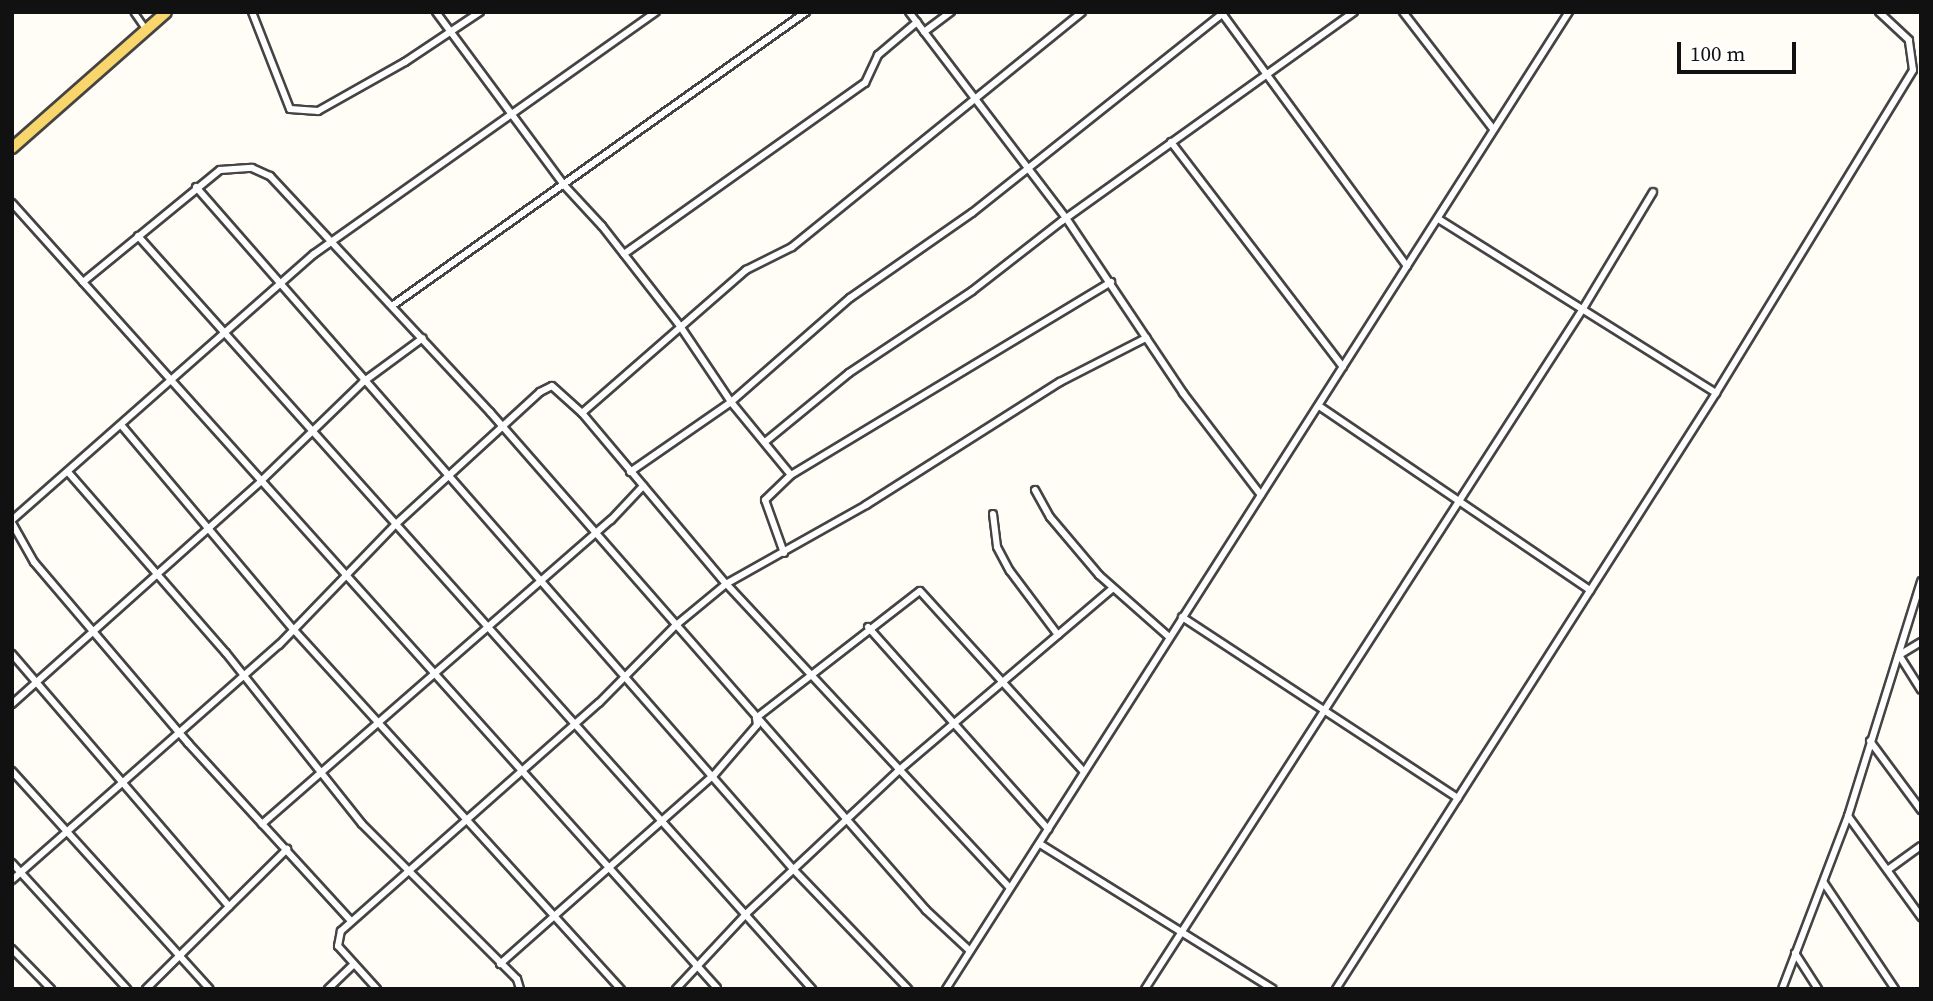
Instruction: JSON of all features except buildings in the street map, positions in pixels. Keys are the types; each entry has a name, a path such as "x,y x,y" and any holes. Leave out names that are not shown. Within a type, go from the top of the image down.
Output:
{"main road":[{"path":"12,148 166,12"}],"street":[{"path":"134,12 147,30"},
{"path":"252,12 290,109 306,111 329,105 405,62 480,12"},
{"path":"436,12 564,185 624,254 680,326 731,402 791,475"},
{"path":"351,921 177,730 34,562 12,522 332,242 509,113 656,12"},
{"path":"392,306 806,12"},
{"path":"909,12 1066,218 1146,338 1261,495"},
{"path":"924,32 951,12"},
{"path":"582,413 746,270 792,247 1082,12"},
{"path":"765,442 849,373 972,291 1066,218 1354,12"},
{"path":"1403,12 1493,129"},
{"path":"946,989 1407,266 1440,220 1493,129 1569,12"},
{"path":"1336,989 1716,393 1913,70 1909,40 1879,12"},
{"path":"630,472 731,402 850,298 972,213 1027,166 1222,13 1407,266"},
{"path":"624,254 865,83 878,55 917,22"},
{"path":"1171,142 1343,367"},
{"path":"83,282 196,187 228,166 264,171 423,338 926,910 969,950"},
{"path":"196,187 363,382 541,579 794,870 908,989"},
{"path":"1145,989 1584,307 1653,192"},
{"path":"12,203 717,988"},
{"path":"1440,220 1584,307 1716,393"},
{"path":"138,236 660,822 747,913 812,989"},
{"path":"784,553 765,499 791,475 1111,282"},
{"path":"12,704 261,481 363,382 423,338"},
{"path":"377,989 338,946 341,931 574,724 675,626 726,584 784,553 1060,382 1146,338"},
{"path":"12,880 121,779 294,630 349,577 396,524 451,478 548,386 582,413 726,584 1009,887"},
{"path":"1319,406 1460,499 1590,590"},
{"path":"122,426 377,724 621,989"},
{"path":"68,472 322,775 408,871 517,979 520,989"},
{"path":"262,824 322,775 432,671 593,534 643,486"},
{"path":"1035,491 1050,517 1112,589 1169,637"},
{"path":"993,514 998,547 1010,571 1058,635"},
{"path":"1782,989 1848,816 1921,581"},
{"path":"676,989 747,913 848,821 898,771 1005,683 1112,589"},
{"path":"757,718 868,627 920,591 1084,772"},
{"path":"1182,617 1458,798"},
{"path":"868,627 953,727 1048,829"},
{"path":"1899,655 1921,642"},
{"path":"12,654 229,906"},
{"path":"1899,655 1921,690"},
{"path":"500,964 714,775 757,725 757,718"},
{"path":"1870,741 1921,810"},
{"path":"12,771 210,989"},
{"path":"1848,816 1889,869 1921,918"},
{"path":"1040,844 1183,930 1273,989"},
{"path":"1889,869 1921,846"},
{"path":"146,989 287,849"},
{"path":"12,863 127,989"},
{"path":"1824,883 1895,989"},
{"path":"12,949 51,989"},
{"path":"1795,953 1818,989"},
{"path":"328,989 354,964"}]}
